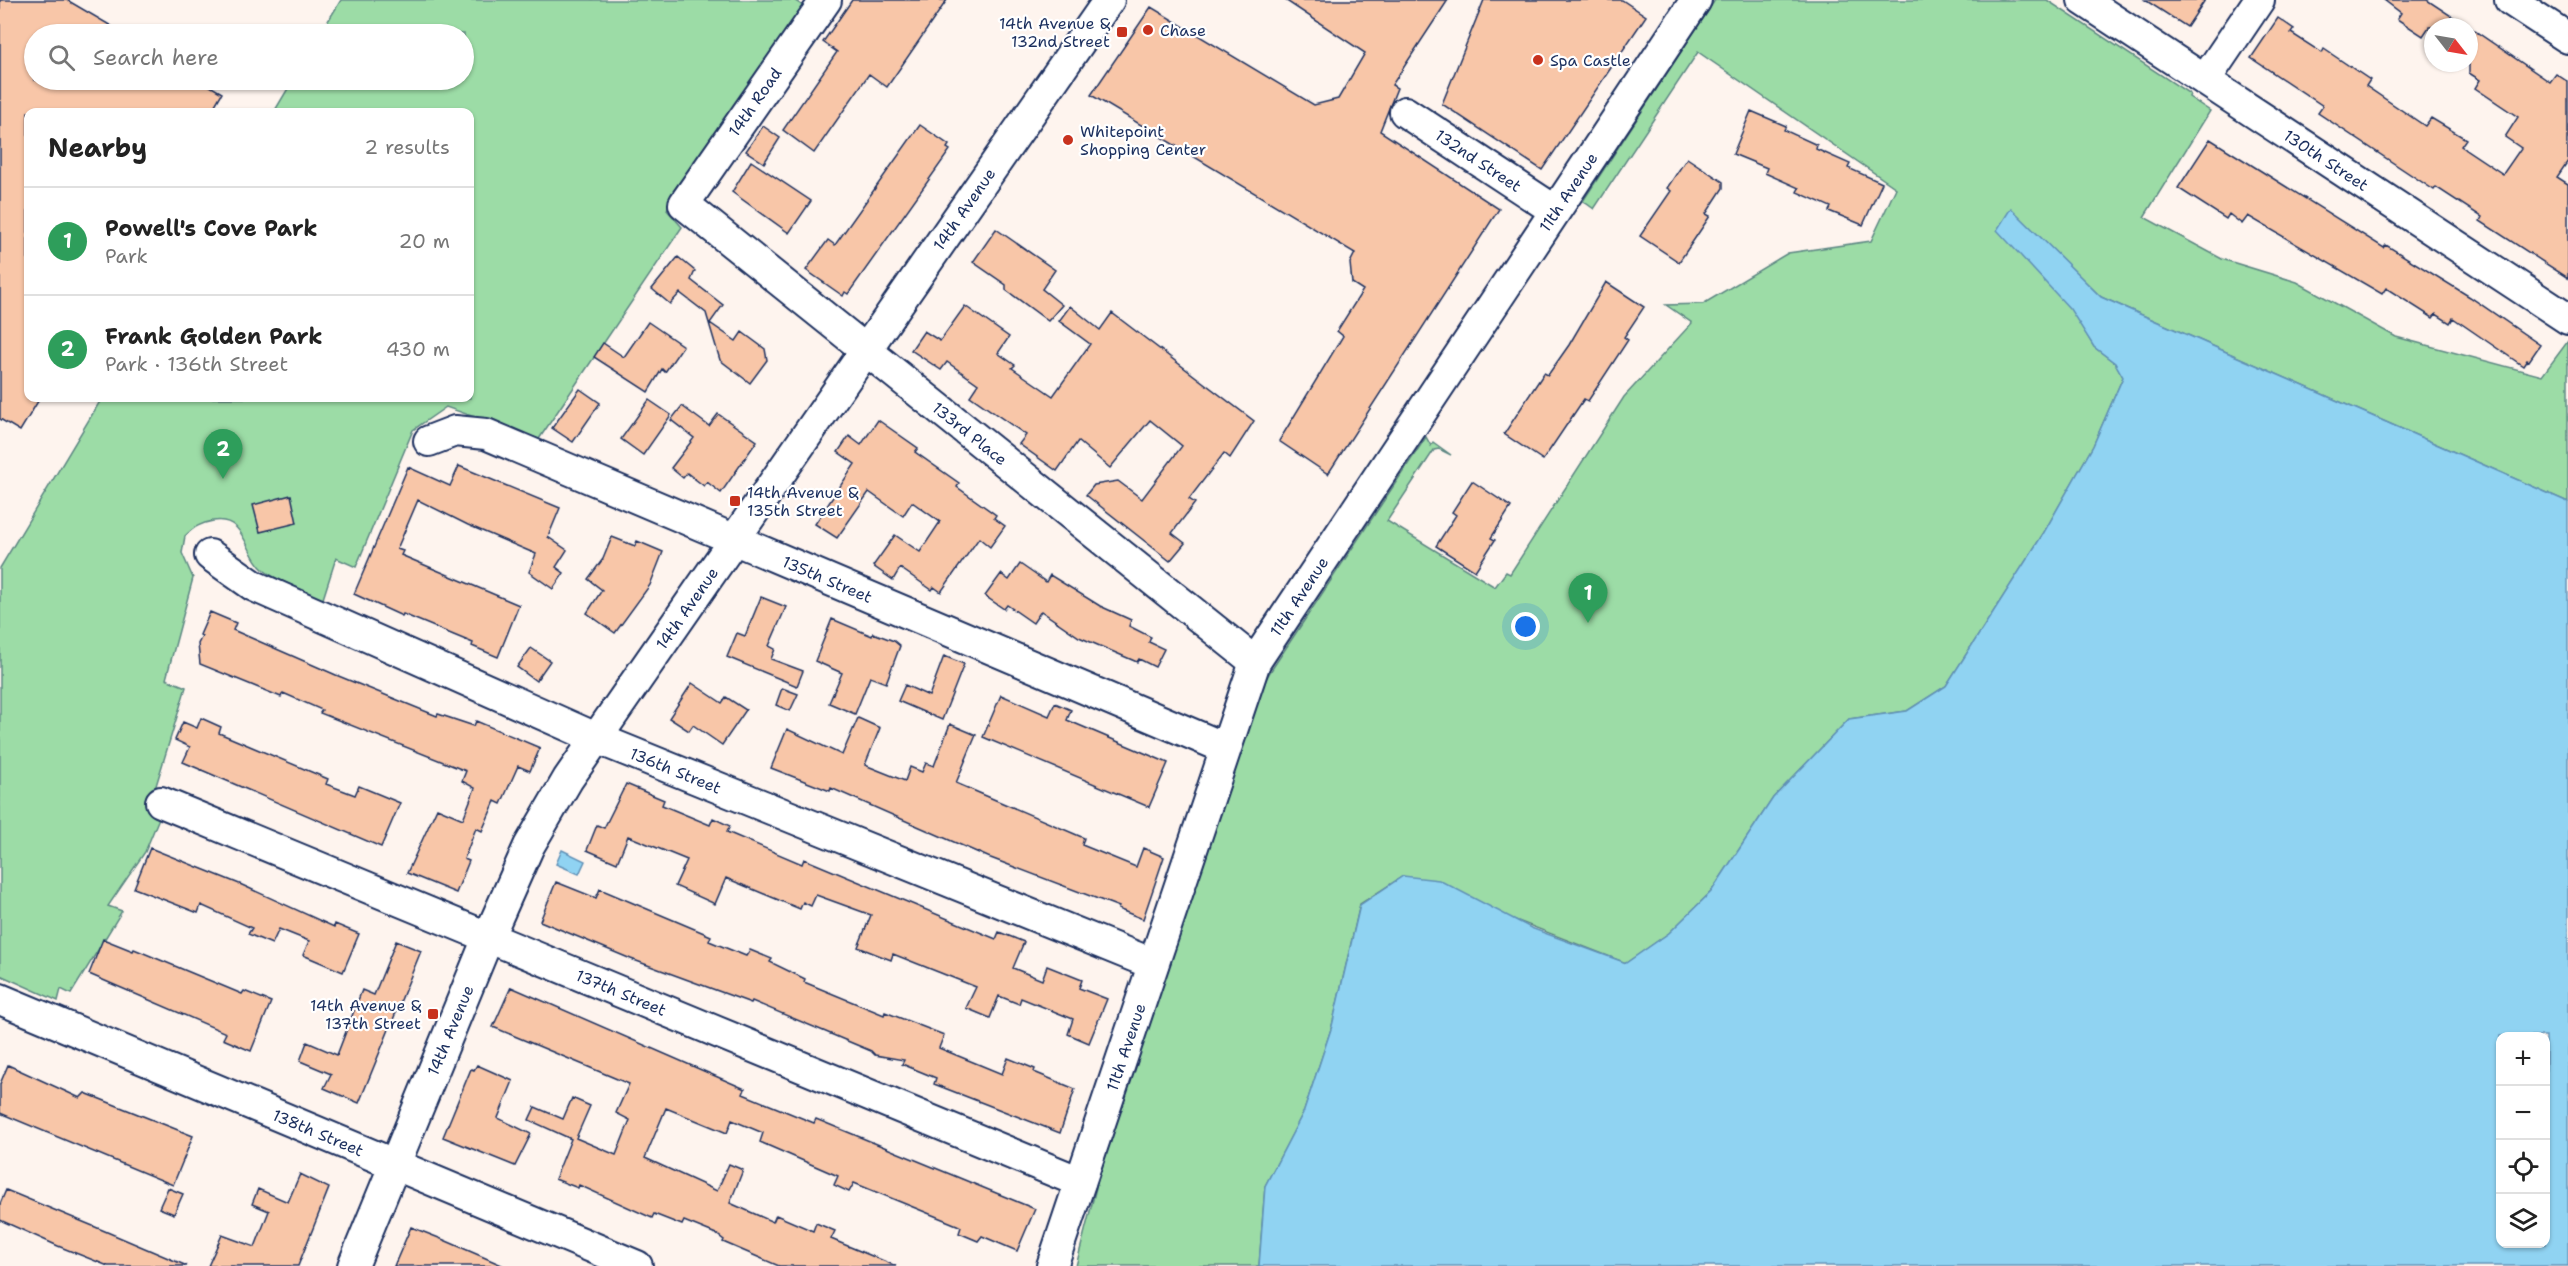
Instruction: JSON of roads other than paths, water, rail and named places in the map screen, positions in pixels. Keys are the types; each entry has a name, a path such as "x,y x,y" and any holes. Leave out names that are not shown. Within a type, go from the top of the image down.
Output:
{"street":[{"name":"14th Road","path":"684,204 826,0"},
{"name":"14th Avenue","path":"353,1266 488,938 530,846 568,778 866,352 1108,0"},
{"name":"130th Street","path":"2083,0 2568,319"},
{"path":"2205,80 2259,0"},
{"path":"2510,0 2568,38"},
{"name":"11th Avenue","path":"1052,1266 1224,748 1255,662 1554,210 1683,5"},
{"name":"132nd Street","path":"1405,112 1554,210"},
{"name":"133rd Place","path":"684,204 1255,662"},
{"name":"135th Street","path":"429,441 455,431 486,434 1224,748"},
{"name":"136th Street","path":"210,555 254,586 596,738 1153,964"},
{"name":"137th Street","path":"161,802 1080,1182"},
{"name":"138th Street","path":"0,999 637,1266"}],"water":[{"path":"2011,208 2101,297 2568,502 2568,1266 1259,1266 1265,1186 1304,1111 1332,1026 1360,905 1403,876 1439,880 1531,928 1626,963 1669,933 1711,892 1773,798 1849,719 1907,711 1946,686 2043,534 2093,446 2123,377 2115,363 2094,347 2070,309 1997,230"},
{"path":"562,850 585,861 579,874 556,864"}],"place":[{"name":"Chase","path":"1148,30"},
{"name":"14th Avenue & 132nd Street","path":"1122,32"},
{"name":"Spa Castle","path":"1538,60"},
{"name":"Whitepoint Shopping Center","path":"1068,140"},
{"name":"Frank Golden Park","path":"223,479"},
{"name":"14th Avenue & 135th Street","path":"735,501"},
{"name":"Powell's Cove Park","path":"1588,623"},
{"name":"14th Avenue & 137th Street","path":"433,1014"}]}
